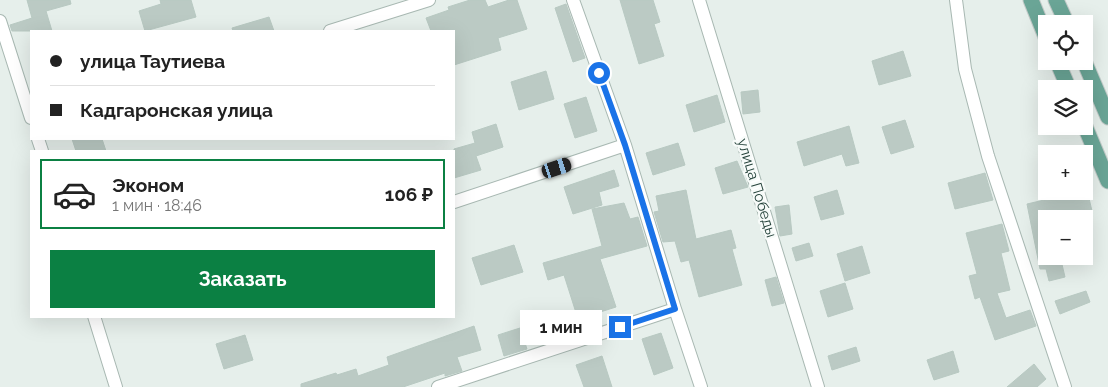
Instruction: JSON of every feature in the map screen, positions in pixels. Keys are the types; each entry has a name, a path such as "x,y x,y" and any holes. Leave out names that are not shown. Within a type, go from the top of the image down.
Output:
{"main road":[{"path":"1031,0 1038,17"},
{"path":"1056,0 1063,15"},
{"path":"1088,70 1108,117"},
{"path":"1089,135 1108,181"}],"street":[{"path":"333,30 429,0"},
{"path":"573,0 625,145 701,387"},
{"name":"улица Победы","path":"699,0 816,382"},
{"path":"956,0 965,69 988,156 1065,387"},
{"path":"0,21 30,115"},
{"path":"455,202 625,145"},
{"path":"438,387 675,309"},
{"path":"98,318 116,387"}],"building":[{"path":"27,0 70,0 71,4 46,11 52,30 12,31 10,25 32,18"},
{"path":"160,0 191,0 196,17 145,30 139,11 161,4"},
{"path":"470,0 485,0 488,7 509,0 517,0 527,29 498,38 501,50 455,65 455,30 431,30 426,18 449,10 448,7"},
{"path":"620,0 653,0 660,22 654,24 664,56 639,64"},
{"path":"566,4 585,58 573,62 555,8"},
{"path":"269,17 274,30 233,30 232,28"},
{"path":"903,51 911,76 879,85 872,61"},
{"path":"546,71 554,99 519,110 511,82"},
{"path":"758,90 760,112 743,114 741,92"},
{"path":"717,95 725,122 694,132 686,105"},
{"path":"586,97 597,131 575,138 564,104"},
{"path":"905,120 914,147 891,154 882,127"},
{"path":"496,124 503,147 476,156 481,170 455,178 454,149 475,143 472,132"},
{"path":"849,126 859,163 846,166 842,154 804,166 797,142"},
{"path":"72,140 102,140 106,150 76,150"},
{"path":"678,143 685,165 653,175 646,153"},
{"path":"737,161 748,187 723,194 715,168"},
{"path":"614,170 619,186 599,192 602,205 573,214 564,187"},
{"path":"985,173 993,200 955,209 948,183"},
{"path":"686,190 696,239 731,230 736,248 732,249 742,285 699,297 689,260 681,262 675,241 663,242 654,212 659,211 656,196"},
{"path":"837,190 844,214 821,220 814,197"},
{"path":"1044,200 1089,200 1092,210 1038,210 1038,259 1027,204"},
{"path":"624,203 630,219 638,217 647,246 600,259 616,307 578,319 564,275 548,280 543,263 602,246 592,209"},
{"path":"789,205 792,234 780,236 775,207"},
{"path":"1002,224 1009,251 1001,253 1010,290 997,293 1006,318 1030,310 1036,326 995,340 980,297 975,299 969,276 977,274 966,233"},
{"path":"809,243 813,256 796,261 792,248"},
{"path":"514,245 523,272 481,285 472,258"},
{"path":"862,246 870,273 845,281 837,254"},
{"path":"1039,265 1062,265 1065,277 1049,281 1046,269 1040,269"},
{"path":"776,277 784,303 772,306 765,280"},
{"path":"845,283 853,309 828,317 820,291"},
{"path":"1086,291 1090,302 1060,314 1055,301"},
{"path":"474,326 481,350 457,357 462,371 445,376 445,373 403,387 301,387 301,384 356,369 358,376 389,365 387,357"},
{"path":"520,328 527,349 504,356 498,335"},
{"path":"661,333 673,368 654,375 642,339"},
{"path":"245,335 253,360 224,369 216,344"},
{"path":"856,347 860,361 832,370 828,356"},
{"path":"953,351 959,372 934,380 927,360"},
{"path":"602,356 612,387 584,387 576,365"},
{"path":"1034,364 1046,379 1037,387 1007,387"}],"route":[{"path":"599,73 625,145 675,309 620,327"}]}
